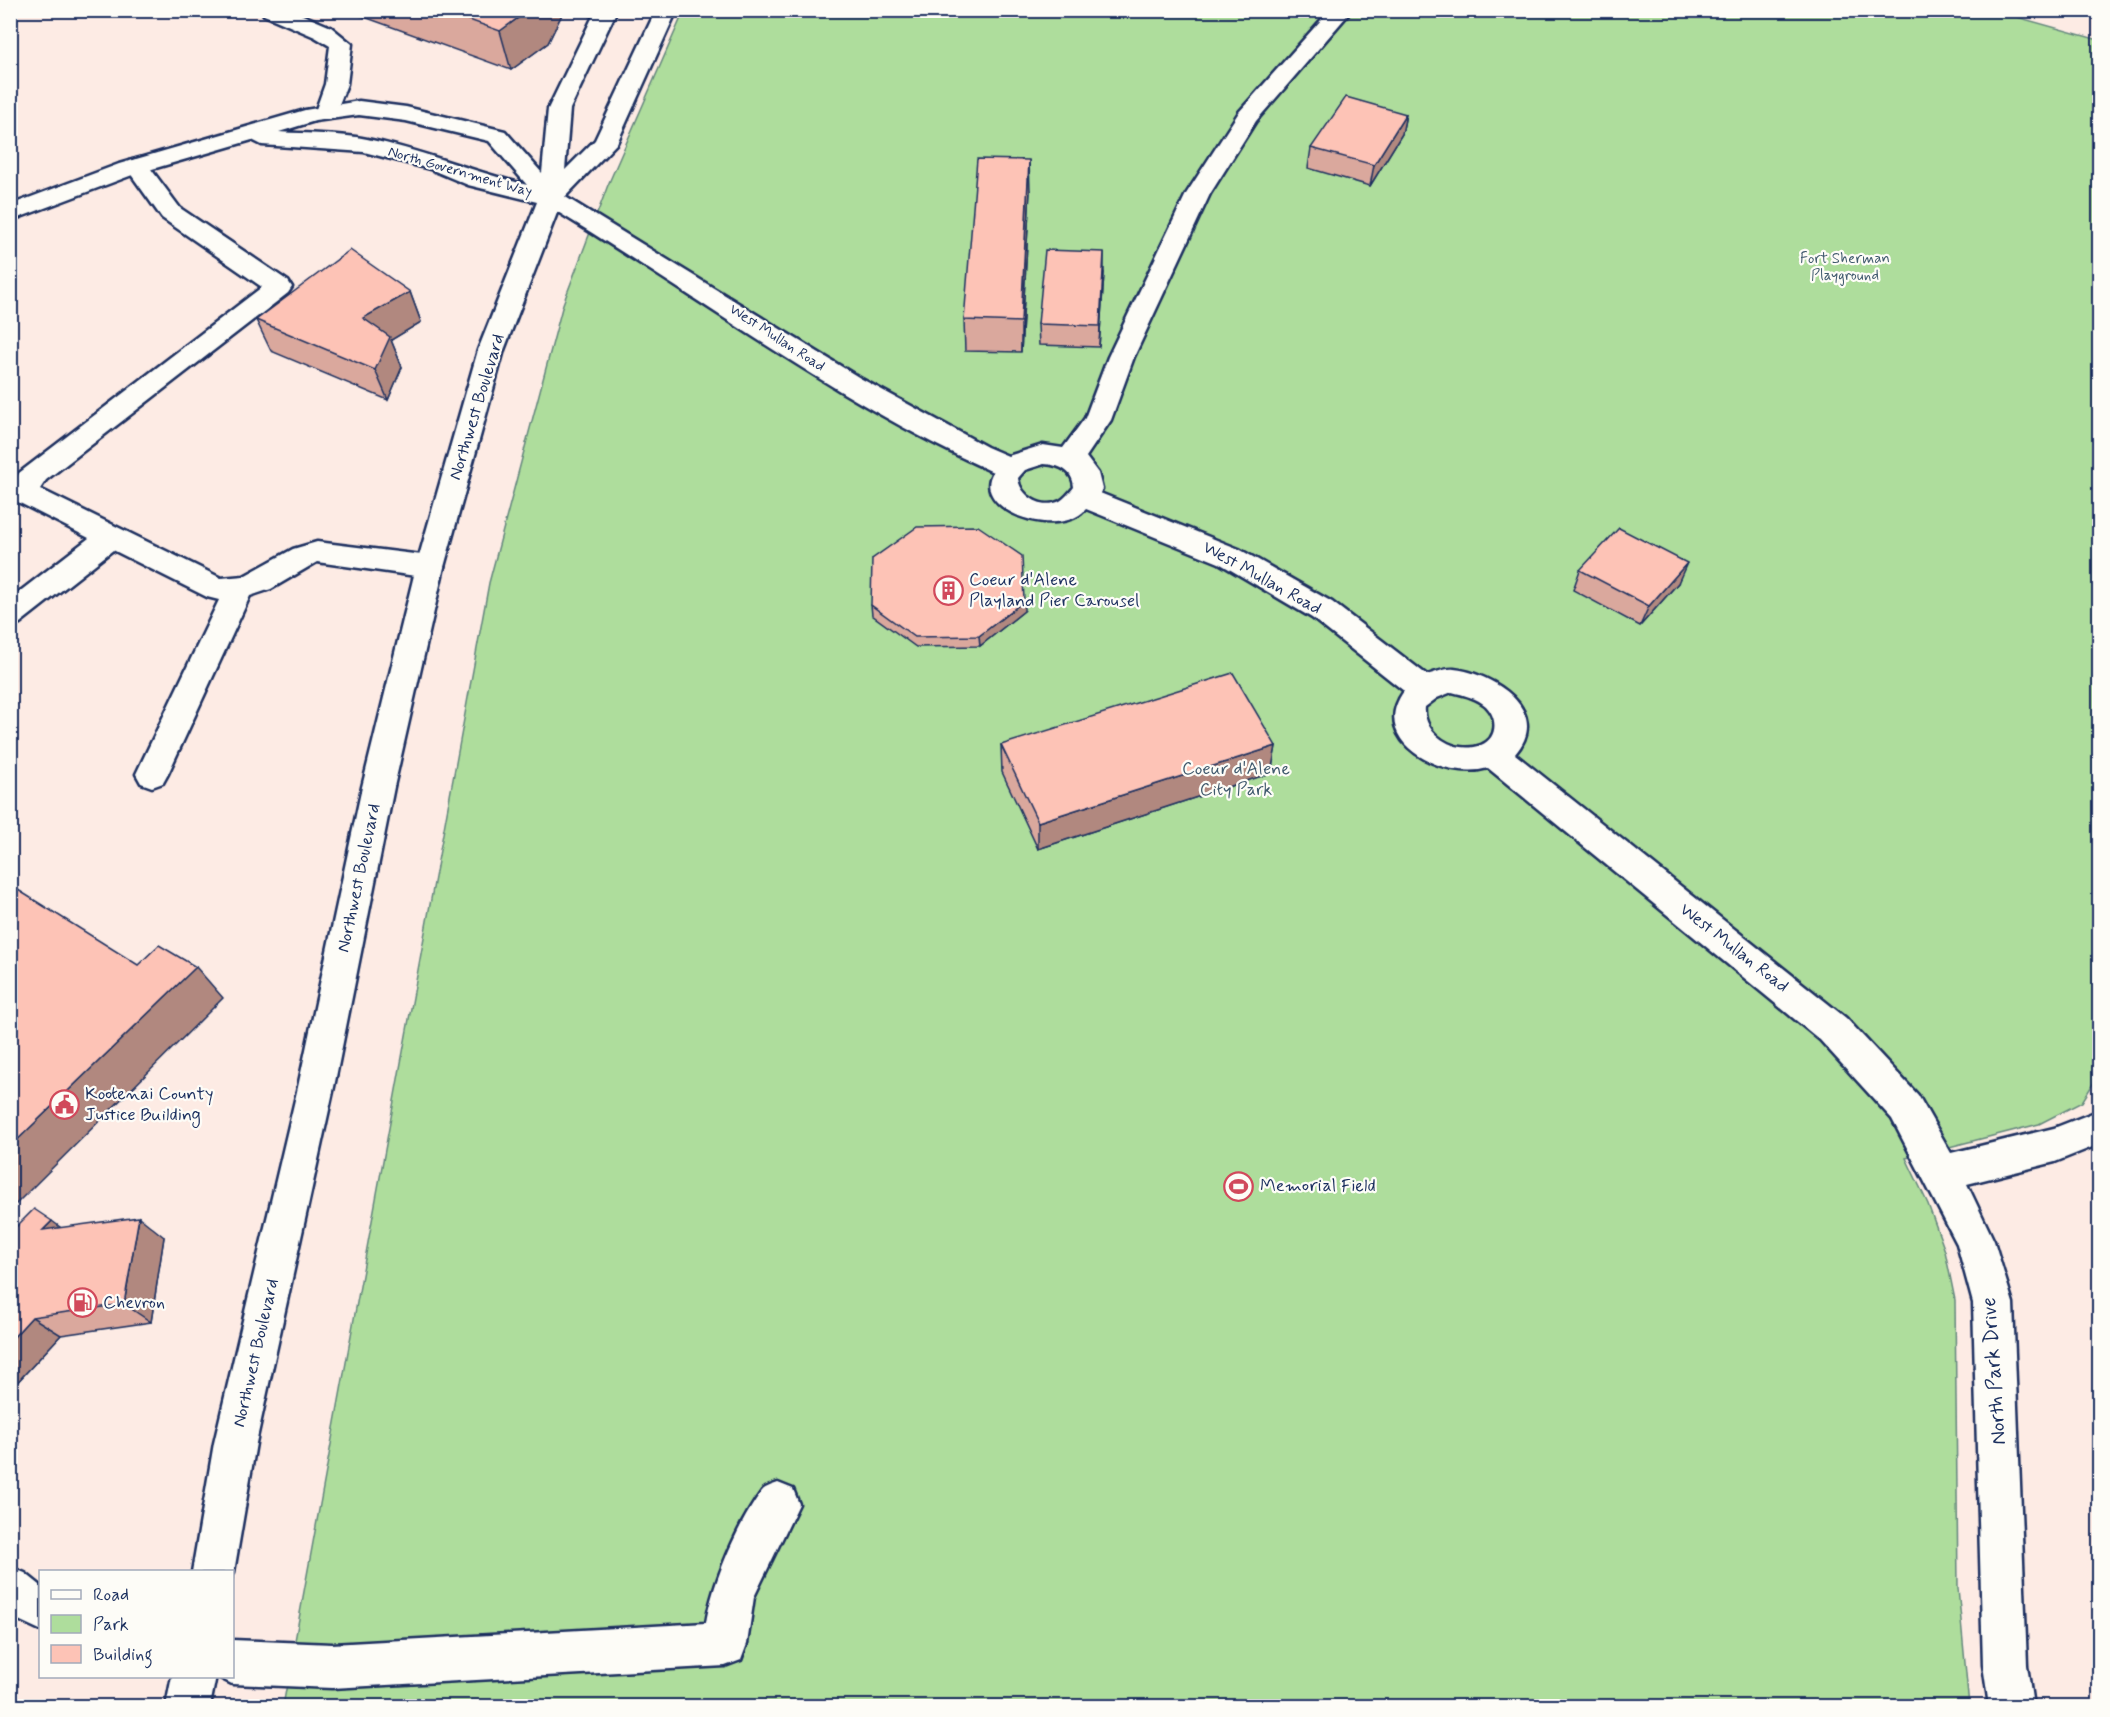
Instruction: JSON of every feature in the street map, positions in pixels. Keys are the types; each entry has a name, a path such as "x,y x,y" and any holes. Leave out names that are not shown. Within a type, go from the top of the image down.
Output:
{"street":[{"path":"272,10 323,32 341,44 336,84 326,112"},
{"name":"Northwest Boulevard","path":"213,1570 236,1443 316,1087 378,787 430,567 491,350 550,198 559,109 607,10"},
{"name":"Northwest Boulevard","path":"550,198 605,143 667,10"},
{"path":"1070,459 1098,420 1121,357 1198,194 1247,117 1342,10"},
{"name":"North Government Way","path":"10,214 137,166 240,136 326,112 378,109 497,136 550,198"},
{"name":"North Government Way","path":"240,136 364,145 438,164 476,180 550,198"},
{"path":"137,166 171,213 279,287 28,480 24,493 217,590 257,585 305,555 317,552 430,567"},
{"name":"West Mullan Road","path":"550,198 631,244 846,381 961,447 1010,468"},
{"path":"1043,454 1070,459 1079,465 1088,480 1083,497 1075,505 1050,513 1023,509 1013,503 1006,494 1005,476 1010,468 1030,456 1043,454"},
{"name":"West Mullan Road","path":"1083,497 1184,536 1239,561 1322,610 1423,689"},
{"path":"10,615 111,537"},
{"path":"152,774 239,589"},
{"path":"1452,680 1484,688 1497,697 1507,708 1512,721 1511,734 1504,746 1493,754 1478,759 1444,756 1429,748 1417,736 1411,724 1409,711 1413,699 1423,689 1452,680"},
{"name":"West Mullan Road","path":"1493,754 1833,1029 1905,1107 1942,1173"},
{"path":"1942,1173 2055,1145 2100,1127"},
{"name":"North Park Drive","path":"1942,1173 1975,1240 1993,1303 2005,1665 2011,1707"},
{"path":"234,1662 332,1666 725,1644 732,1597 746,1562 778,1504"},
{"path":"10,1588 39,1608"},
{"path":"188,1707 194,1678"}],"green space":[{"name":"Coeur d'Alene City Park","path":"1992,10 2099,40 2099,1074 2082,1102 2039,1124 1906,1158 1928,1204 1945,1251 1955,1300 1958,1588 1969,1706 283,1706 489,583 563,304 608,185 684,11"}],"building":[{"path":"441,10 529,10 500,31"},
{"path":"1346,97 1406,114 1374,165 1311,148"},
{"path":"977,159 1029,160 1021,322 964,320"},
{"path":"350,250 410,292 363,318 390,337 375,370 256,320"},
{"path":"1045,250 1104,252 1100,326 1038,324"},
{"name":"Coeur d'Alene Playland Pier Carousel","path":"978,526 1022,556 1024,601 979,636 915,637 871,605 872,559 917,527"},
{"path":"1619,528 1687,563 1649,606 1580,570"},
{"path":"1233,673 1276,746 1038,822 1001,745"},
{"name":"Kootenai County Justice Building","path":"10,885 138,965 159,945 196,967 10,1147"},
{"path":"34,1209 52,1221 43,1230 139,1217 124,1304 32,1317 10,1341 10,1233"}],"place":[{"name":"Coeur d'Alene Playland Pier Carousel","path":"948,590"},
{"name":"Kootenai County Justice Building","path":"64,1104"},
{"name":"Memorial Field","path":"1239,1186"},
{"name":"Chevron","path":"82,1303"}],"park label":[{"name":"Fort Sherman Playground","path":"1845,268"}]}
